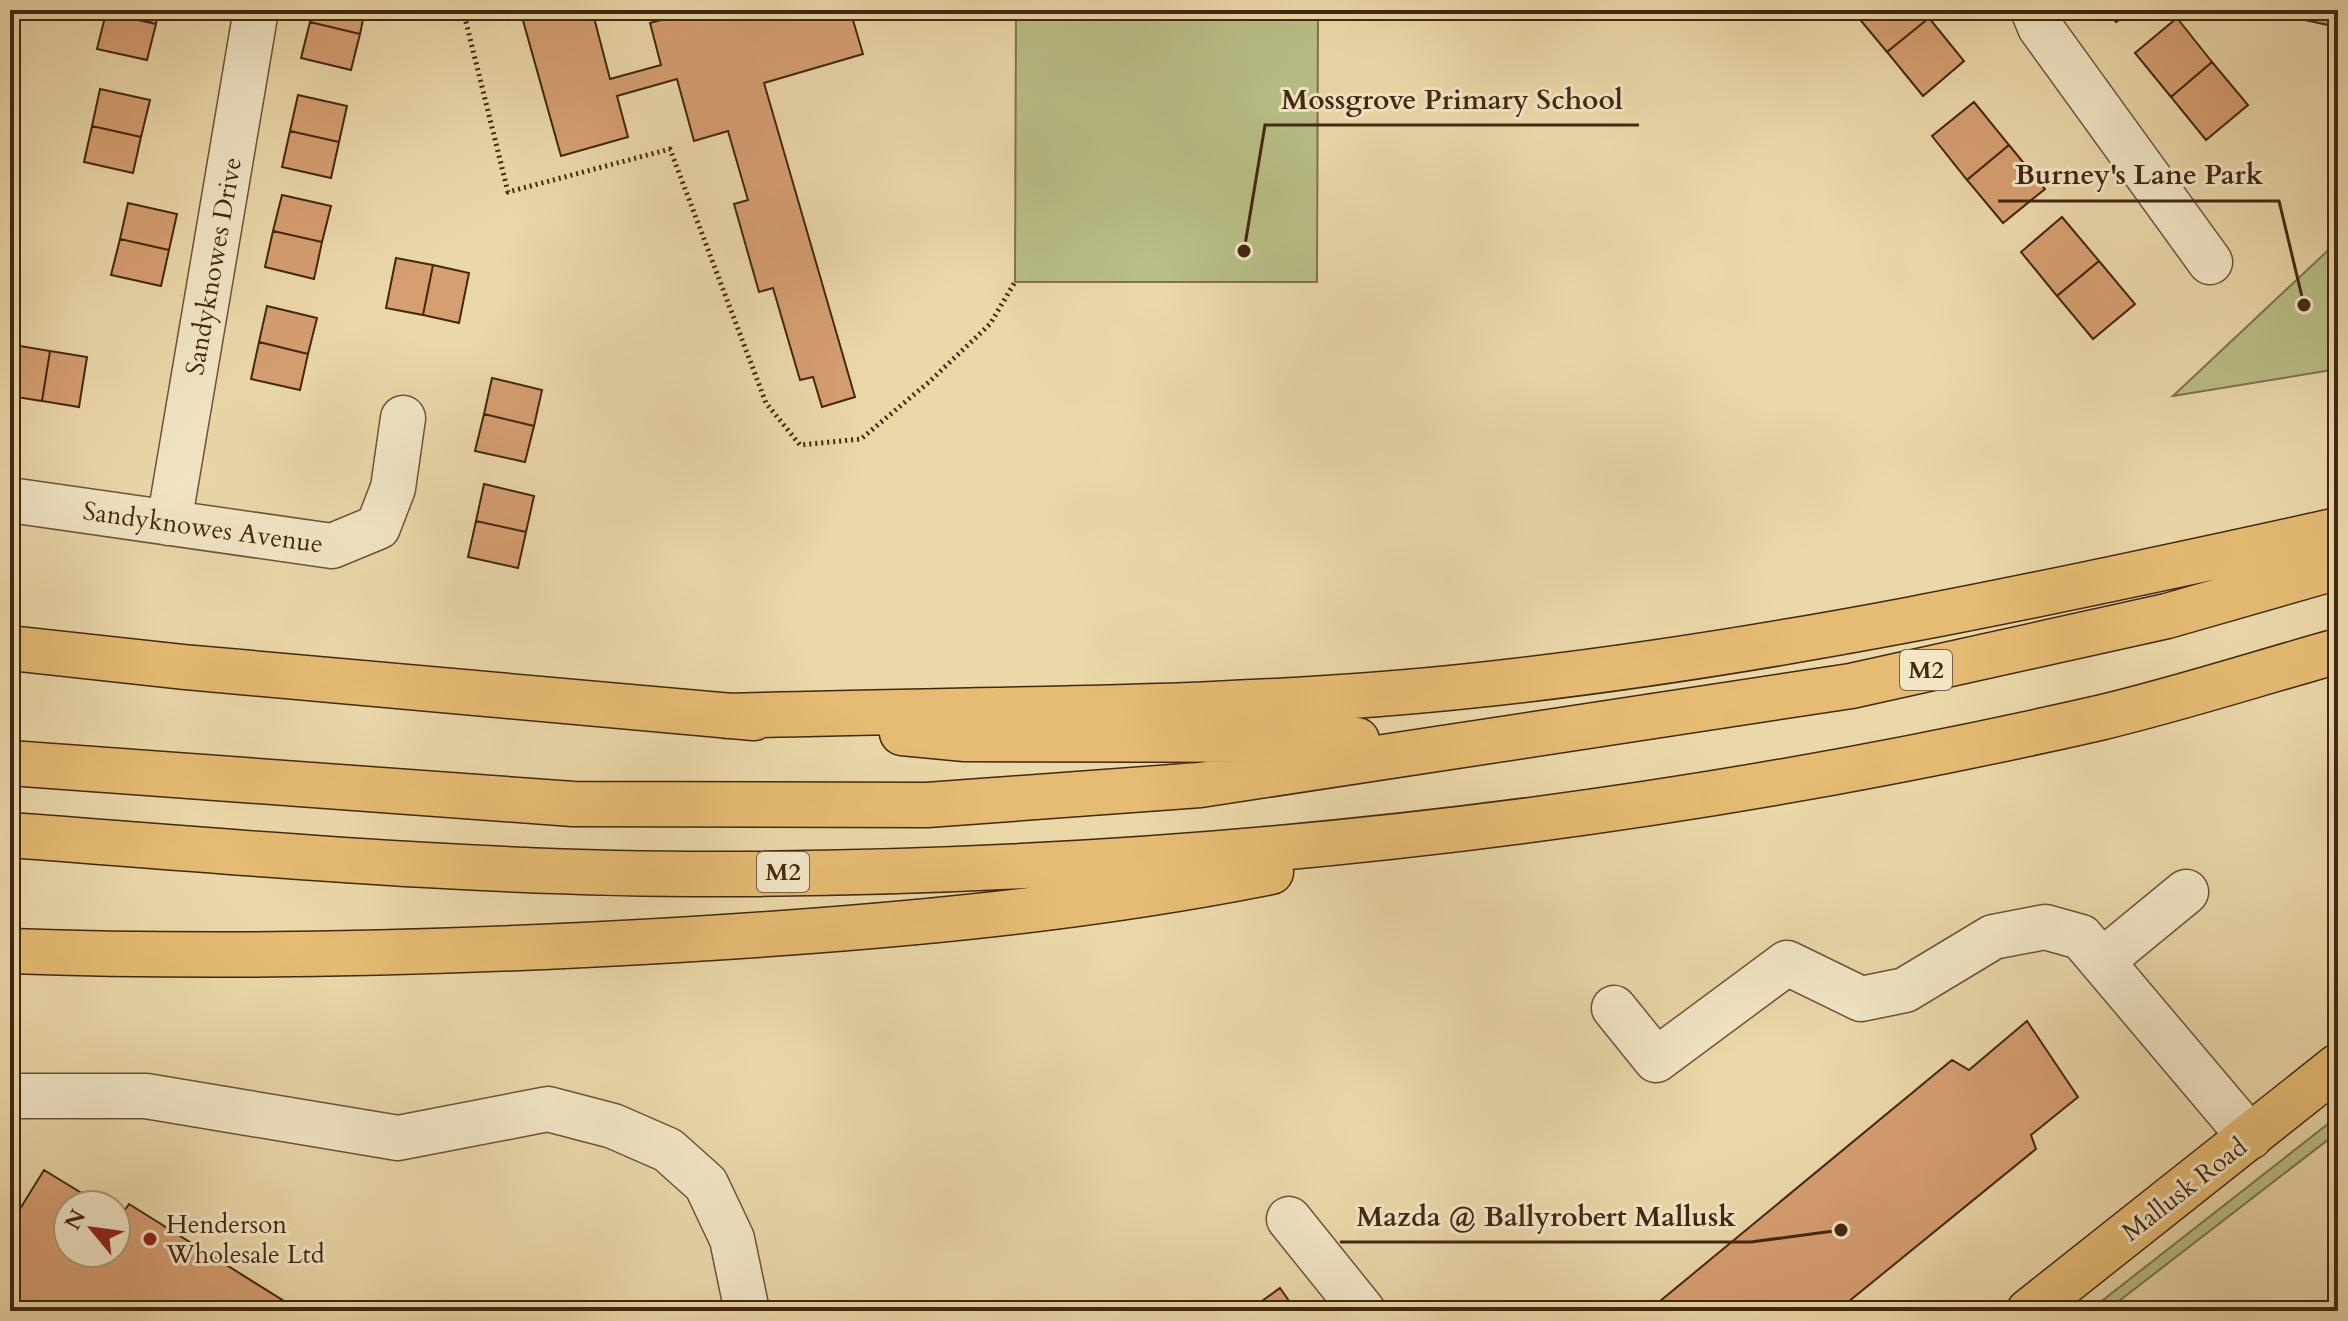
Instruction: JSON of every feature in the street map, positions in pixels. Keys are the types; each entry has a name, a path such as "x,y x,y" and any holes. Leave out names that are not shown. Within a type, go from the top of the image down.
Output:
{"main road":[{"path":"727,716 1242,701 1477,686 1790,643 2038,597 2338,530"},
{"name":"M2","path":"10,763 573,804 927,805 1200,785 1508,741 1851,686 2167,616 2338,567"},
{"path":"10,648 184,667 965,739 1508,741"},
{"name":"M2","path":"10,835 426,865 727,874 1020,865 1217,853 1555,815 1796,781 2104,717 2338,651"},
{"path":"10,951 327,956 897,926 1193,888 1555,815"},
{"name":"Mallusk Road","path":"2029,1311 2338,1066"}],"street":[{"name":"Sandyknowes Drive","path":"169,523 256,10"},
{"path":"2033,10 2040,27 2210,262"},
{"name":"Sandyknowes Avenue","path":"10,500 332,546 378,527 393,488 403,418"},
{"path":"2102,961 2186,892"},
{"path":"1614,1008 1656,1060 1787,963 1861,999 1905,990 1993,937 2045,927 2081,937 2250,1137"},
{"path":"10,1096 146,1096 398,1138 548,1109 613,1126 668,1150 706,1184 732,1239 747,1311"},
{"path":"1289,1219 1363,1311"}],"path":[{"path":"463,10 508,192 670,149 766,403 800,445 861,439 929,382 990,324 1015,282"}],"green space":[{"path":"1016,10 1318,10 1317,282 1015,282"},
{"path":"2338,241 2338,369 2173,396"},
{"path":"2338,1116 2338,1132 2106,1311 2089,1311"}],"building":[{"path":"107,10 159,10 156,24"},
{"path":"313,10 365,10 360,34 310,22"},
{"path":"505,10 592,10 610,79 661,65 650,23 672,17 671,10 850,10 863,54 764,83 855,397 822,407 813,377 800,380 773,288 759,292 734,204 748,200 728,131 694,141 677,79 617,96 628,137 561,156 522,17 508,20"},
{"path":"1852,10 1922,10 1929,18 1887,52"},
{"path":"2107,10 2133,10 2116,22"},
{"path":"2274,10 2332,10 2328,25 2273,13"},
{"path":"2332,10 2338,10 2338,27 2328,25"},
{"path":"106,13 156,24 147,60 97,49"},
{"path":"1929,18 1964,61 1923,96 1887,52"},
{"path":"2177,18 2212,62 2171,97 2135,53"},
{"path":"310,22 360,34 351,70 301,58"},
{"path":"2212,62 2248,105 2206,140 2171,97"},
{"path":"100,89 150,100 141,137 92,126"},
{"path":"298,95 347,106 339,142 290,131"},
{"path":"1974,102 2009,145 1967,180 1932,136"},
{"path":"92,126 141,137 133,173 84,162"},
{"path":"290,131 339,142 331,178 282,167"},
{"path":"2009,145 2045,189 2003,223 1967,180"},
{"path":"282,195 331,206 322,242 273,231"},
{"path":"128,203 177,214 169,250 120,239"},
{"path":"2062,217 2099,261 2057,296 2021,252"},
{"path":"273,231 322,242 314,279 265,267"},
{"path":"120,239 169,250 161,286 111,275"},
{"path":"396,258 433,265 423,315 386,308"},
{"path":"2099,261 2135,304 2093,339 2057,296"},
{"path":"433,265 469,273 459,323 423,315"},
{"path":"267,306 317,318 308,354 259,342"},
{"path":"259,342 308,354 300,390 251,379"},
{"path":"14,345 50,351 42,401 10,396"},
{"path":"50,351 87,357 79,407 42,401"},
{"path":"492,378 542,390 534,426 484,414"},
{"path":"484,414 534,426 525,462 475,451"},
{"path":"484,484 534,496 526,532 476,521"},
{"path":"476,521 526,532 518,568 468,557"},
{"path":"2027,1021 2078,1097 2031,1135 2036,1149 1837,1311 1648,1311 1952,1060 1969,1070"},
{"name":"Henderson Wholesale Ltd","path":"44,1170 75,1189 52,1189 52,1269 132,1269 132,1206 300,1311 10,1311 10,1225"},
{"path":"1280,1288 1296,1311 1248,1311"}],"place":[{"name":"Mossgrove Primary School","path":"1244,251"},
{"name":"Burney's Lane Park","path":"2304,305"},
{"name":"Mazda @ Ballyrobert Mallusk","path":"1841,1230"},
{"name":"Henderson Wholesale Ltd","path":"150,1239"}]}
